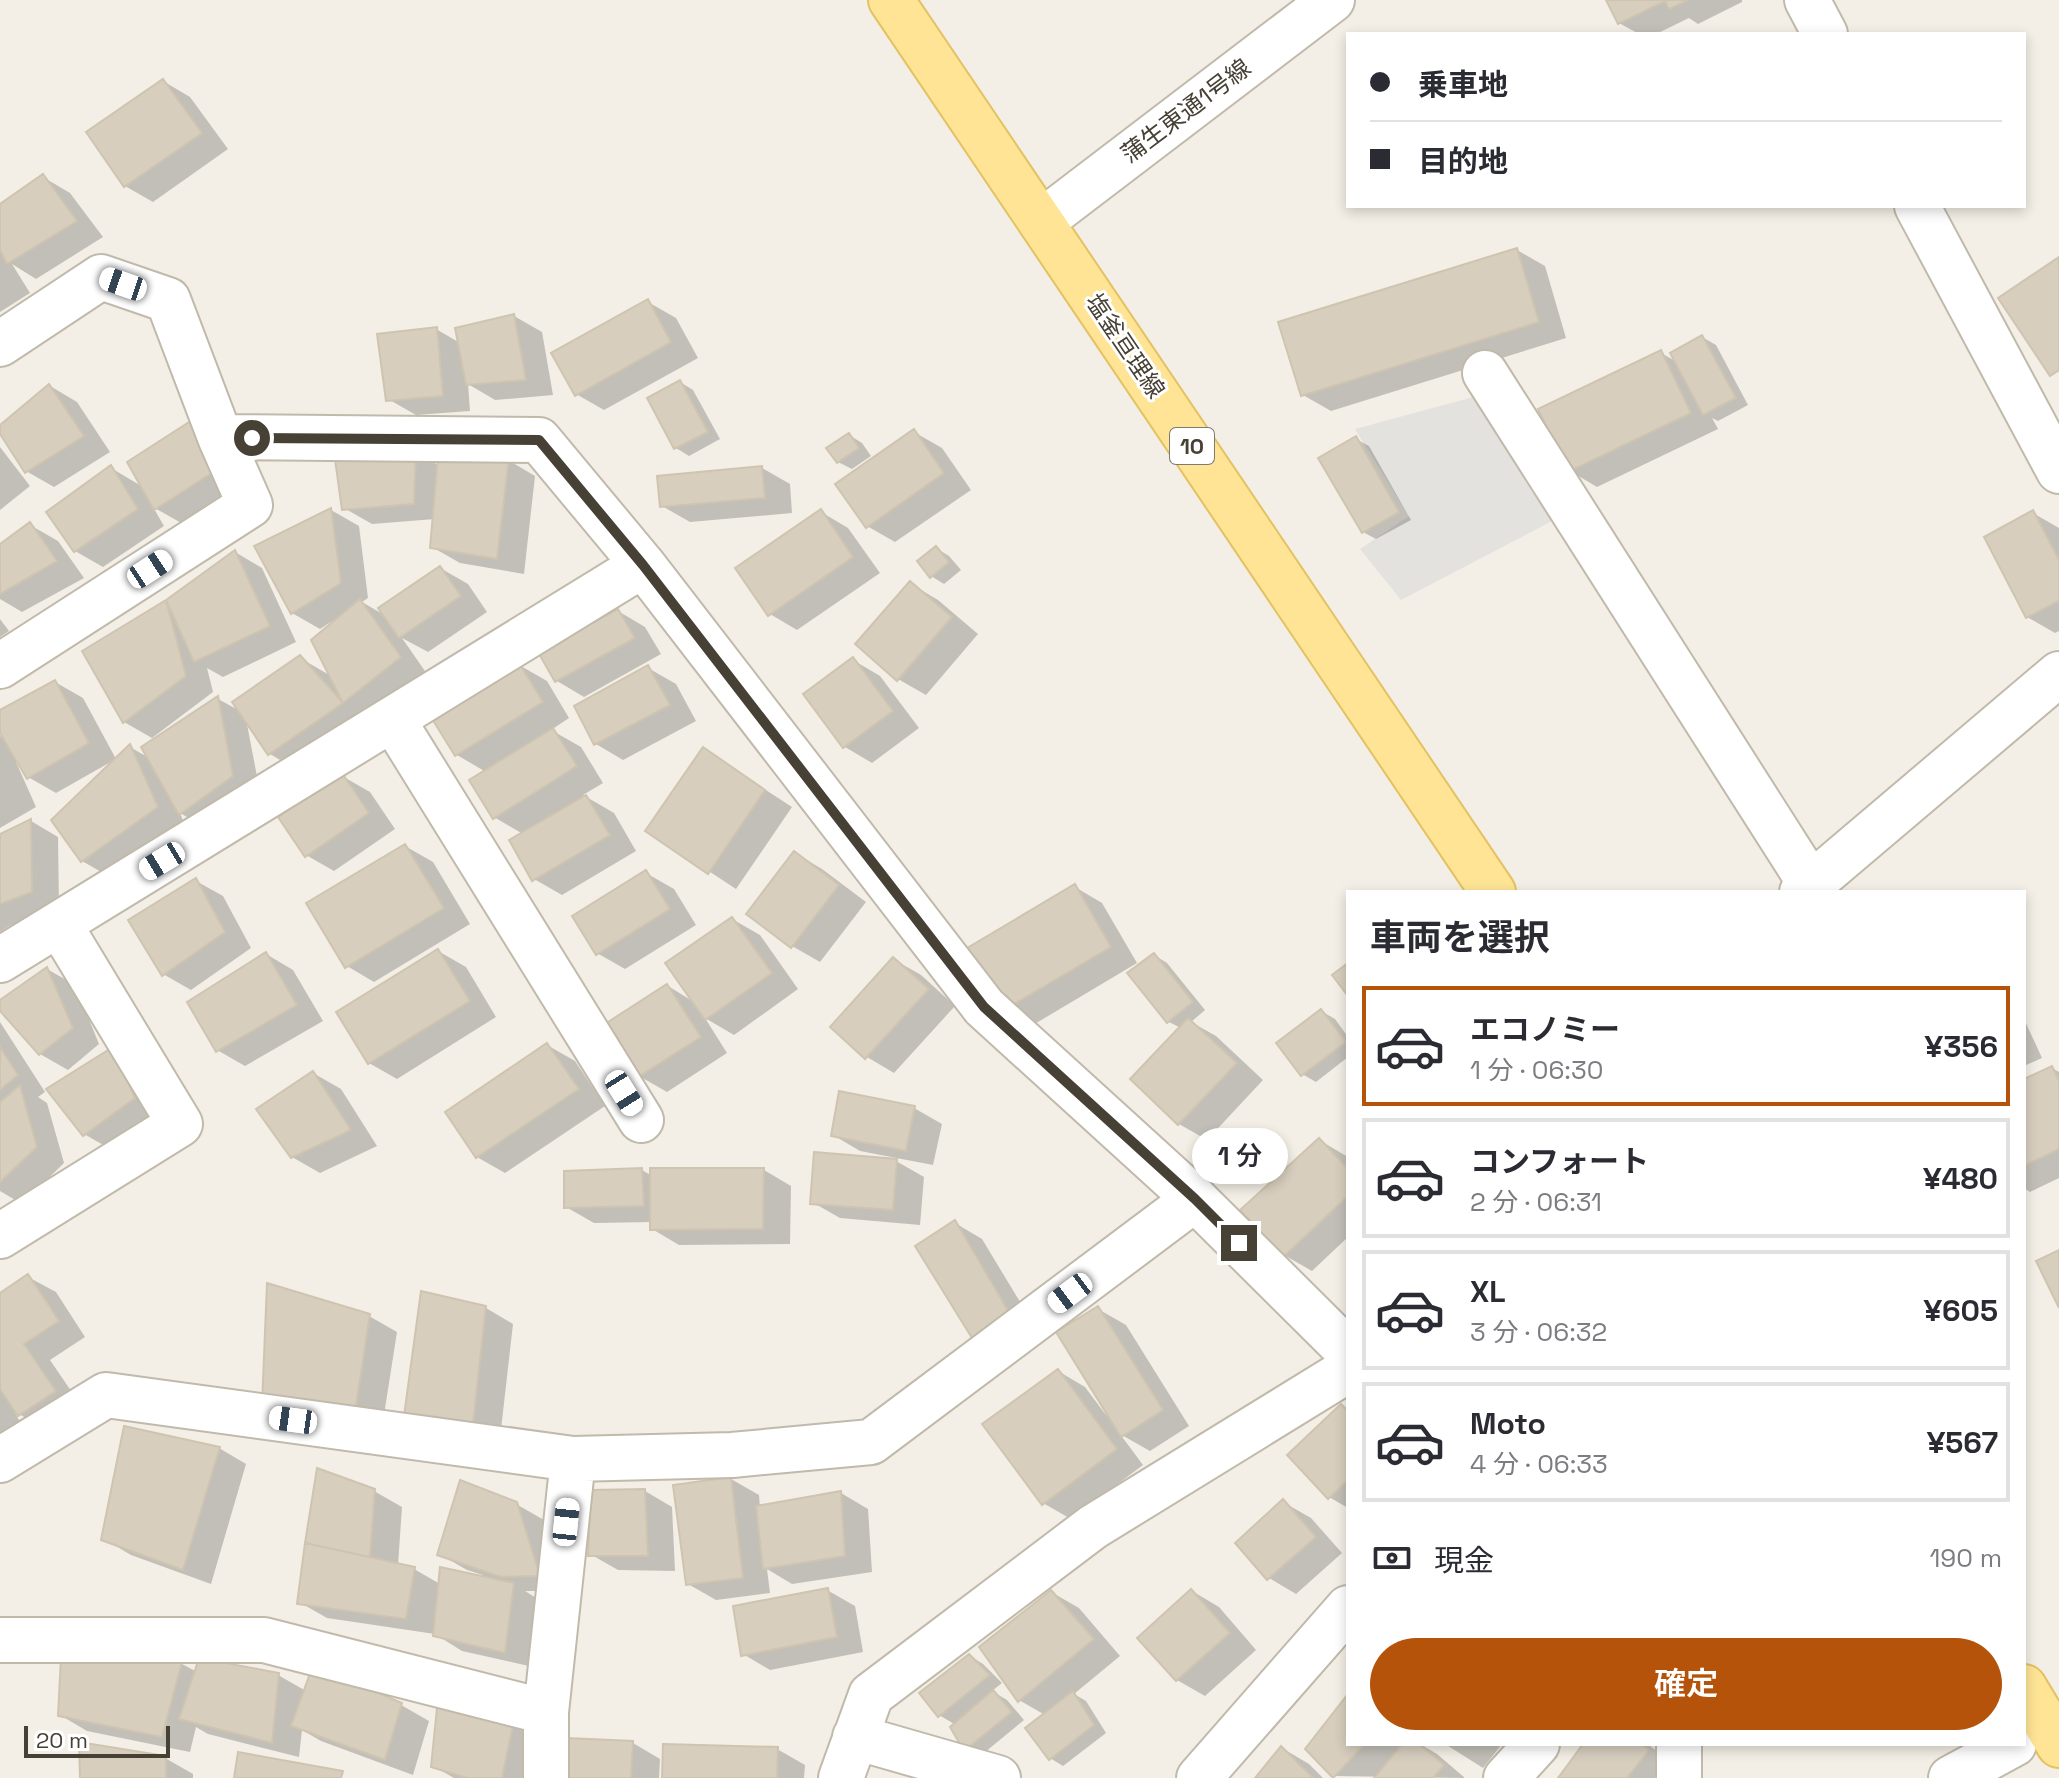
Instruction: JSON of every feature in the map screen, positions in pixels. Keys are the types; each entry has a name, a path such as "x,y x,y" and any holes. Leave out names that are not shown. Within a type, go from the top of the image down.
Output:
{"main road":[{"name":"塩釜亘理線","path":"891,0 1492,890"},
{"path":"2026,1693 2041,1734"}],"street":[{"name":"蒲生東通1号線","path":"1041,222 1332,0"},
{"path":"1807,0 1824,32"},
{"path":"1918,208 2059,471"},
{"path":"0,344 101,277 168,300 220,437 250,505 0,666"},
{"path":"1485,373 1806,888 2059,674"},
{"path":"220,437 539,440 643,565 984,1007 1195,1199 1346,1349"},
{"path":"0,960 643,565"},
{"path":"393,720 641,1120"},
{"path":"0,1236 180,1124 59,924"},
{"path":"0,1460 106,1395 573,1459 732,1455 871,1442 1195,1199"},
{"path":"841,1778 871,1695 1080,1537 1346,1371"},
{"path":"546,1778 546,1712 573,1459"},
{"path":"1199,1778 1346,1610"},
{"path":"0,1640 264,1640 546,1712"},
{"path":"855,1737 998,1778"},
{"path":"1506,1778 1535,1746"},
{"path":"1679,1746 1679,1778"},
{"path":"1951,1778 2016,1746"}],"shaded area":[{"path":"1484,394 1558,518 1401,600 1360,549 1409,516 1355,429"}],"building":[{"path":"1606,0 1688,0 1669,9 1665,1 1618,24"},
{"path":"163,79 202,133 124,187 86,132"},
{"path":"43,174 77,221 7,264 0,250 0,204"},
{"path":"1517,248 1539,322 1301,396 1278,322"},
{"path":"2059,257 2059,370 2050,376 1998,298"},
{"path":"648,299 671,342 575,396 551,353"},
{"path":"514,314 526,380 466,385 455,328"},
{"path":"437,327 443,396 386,401 377,334"},
{"path":"1702,335 1736,398 1703,415 1670,353"},
{"path":"1661,350 1691,413 1568,472 1538,409"},
{"path":"680,380 708,432 674,449 647,398"},
{"path":"49,384 84,436 25,473 0,434 0,425"},
{"path":"189,422 221,467 154,510 127,462"},
{"path":"914,429 944,473 866,528 835,484"},
{"path":"849,433 859,448 837,463 826,448"},
{"path":"1356,436 1399,512 1362,533 1318,458"},
{"path":"416,450 414,504 342,510 334,452"},
{"path":"438,456 509,458 497,559 430,548"},
{"path":"111,465 138,509 74,552 46,512"},
{"path":"762,466 765,498 660,507 657,476"},
{"path":"331,508 341,583 291,614 254,546"},
{"path":"821,509 853,557 768,616 735,568"},
{"path":"2033,510 2059,560 2059,601 2026,618 1984,537"},
{"path":"30,522 57,561 0,594 0,544"},
{"path":"936,546 949,562 930,578 917,561"},
{"path":"235,550 270,626 194,662 166,600"},
{"path":"440,566 461,596 399,638 378,608"},
{"path":"910,581 952,617 897,681 855,644"},
{"path":"360,599 401,657 343,703 311,640"},
{"path":"166,600 186,676 123,723 82,651"},
{"path":"618,609 635,638 555,682 538,652"},
{"path":"300,655 343,703 268,755 232,702"},
{"path":"853,657 893,711 843,748 803,694"},
{"path":"519,663 543,702 455,756 431,717"},
{"path":"648,665 670,705 594,745 574,706"},
{"path":"55,680 89,743 27,779 0,733 0,710"},
{"path":"218,696 233,776 179,815 141,747"},
{"path":"553,728 577,766 493,819 469,780"},
{"path":"130,744 158,807 81,862 51,820"},
{"path":"703,747 765,790 708,874 645,831"},
{"path":"342,773 369,813 305,857 278,817"},
{"path":"586,795 610,835 532,881 509,840"},
{"path":"31,819 32,892 0,904 0,834"},
{"path":"405,844 444,908 345,968 306,903"},
{"path":"794,851 839,885 791,948 746,914"},
{"path":"646,870 670,909 596,955 572,916"},
{"path":"196,878 225,932 162,976 128,920"},
{"path":"1075,884 1111,947 999,1013 962,951"},
{"path":"732,917 772,973 705,1020 665,963"},
{"path":"438,949 470,1001 368,1064 336,1012"},
{"path":"266,952 297,1005 216,1052 187,1002"},
{"path":"1154,953 1193,1002 1167,1023 1127,973"},
{"path":"893,957 929,989 865,1059 830,1027"},
{"path":"1346,964 1346,993 1332,975"},
{"path":"47,967 73,1028 39,1055 0,1011 0,1000"},
{"path":"667,984 701,1037 638,1077 605,1024"},
{"path":"1321,1009 1346,1042 1301,1076 1276,1043"},
{"path":"1188,1018 1237,1063 1178,1125 1130,1079"},
{"path":"547,1043 579,1089 476,1158 445,1112"},
{"path":"0,1047 18,1075 0,1090"},
{"path":"113,1047 135,1098 83,1136 46,1089"},
{"path":"2052,1066 2059,1081 2059,1149 2026,1165 2026,1078"},
{"path":"313,1071 351,1130 291,1158 256,1109"},
{"path":"20,1085 37,1147 0,1182 0,1102"},
{"path":"839,1091 915,1106 906,1151 831,1136"},
{"path":"1319,1138 1346,1167 1346,1198 1283,1257 1240,1210"},
{"path":"814,1152 897,1159 893,1210 810,1204"},
{"path":"642,1168 644,1206 564,1208 564,1171"},
{"path":"650,1168 764,1168 763,1229 650,1230"},
{"path":"955,1220 1013,1319 977,1346 915,1246"},
{"path":"2059,1250 2059,1308 2036,1261"},
{"path":"28,1274 59,1321 24,1344 56,1391 18,1416 0,1389 0,1293"},
{"path":"267,1283 370,1314 354,1419 262,1406"},
{"path":"421,1291 486,1306 472,1433 404,1416"},
{"path":"1098,1306 1163,1410 1121,1437 1056,1332"},
{"path":"1058,1369 1117,1449 1042,1505 982,1424"},
{"path":"1341,1404 1346,1409 1346,1482 1328,1499 1287,1455"},
{"path":"124,1426 220,1447 183,1570 101,1540"},
{"path":"317,1468 375,1489 370,1557 305,1543"},
{"path":"731,1477 743,1578 686,1585 673,1485"},
{"path":"460,1480 517,1502 540,1576 501,1577 437,1555"},
{"path":"645,1489 648,1556 588,1556 591,1490"},
{"path":"841,1491 845,1556 763,1569 756,1506"},
{"path":"1283,1499 1316,1537 1267,1580 1235,1543"},
{"path":"305,1543 415,1567 406,1619 297,1604"},
{"path":"440,1567 514,1583 505,1653 433,1636"},
{"path":"828,1588 837,1637 741,1656 733,1606"},
{"path":"1191,1589 1230,1633 1176,1681 1137,1638"},
{"path":"1051,1590 1094,1639 1018,1702 979,1647"},
{"path":"969,1654 990,1675 938,1717 919,1693"},
{"path":"61,1657 182,1662 162,1737 58,1716"},
{"path":"199,1658 279,1673 272,1743 179,1719"},
{"path":"313,1665 402,1703 385,1760 291,1726"},
{"path":"993,1690 1012,1712 964,1751 950,1727"},
{"path":"1073,1691 1094,1725 1049,1760 1025,1728"},
{"path":"1346,1697 1346,1746 1363,1746 1333,1778 1305,1749"},
{"path":"438,1698 514,1720 502,1778 467,1778 431,1767"},
{"path":"567,1738 633,1741 631,1778 565,1778"},
{"path":"79,1742 166,1756 166,1778 80,1778"},
{"path":"663,1744 778,1747 777,1778 662,1778"},
{"path":"1281,1746 1313,1778 1255,1778"},
{"path":"1400,1746 1421,1746 1444,1765 1433,1778 1374,1778"},
{"path":"1582,1746 1644,1746 1649,1750 1627,1778 1558,1778"},
{"path":"238,1752 343,1771 341,1778 234,1778"}],"route":[{"path":"252,438 539,440 643,565 984,1007 1195,1199 1239,1243"}]}
